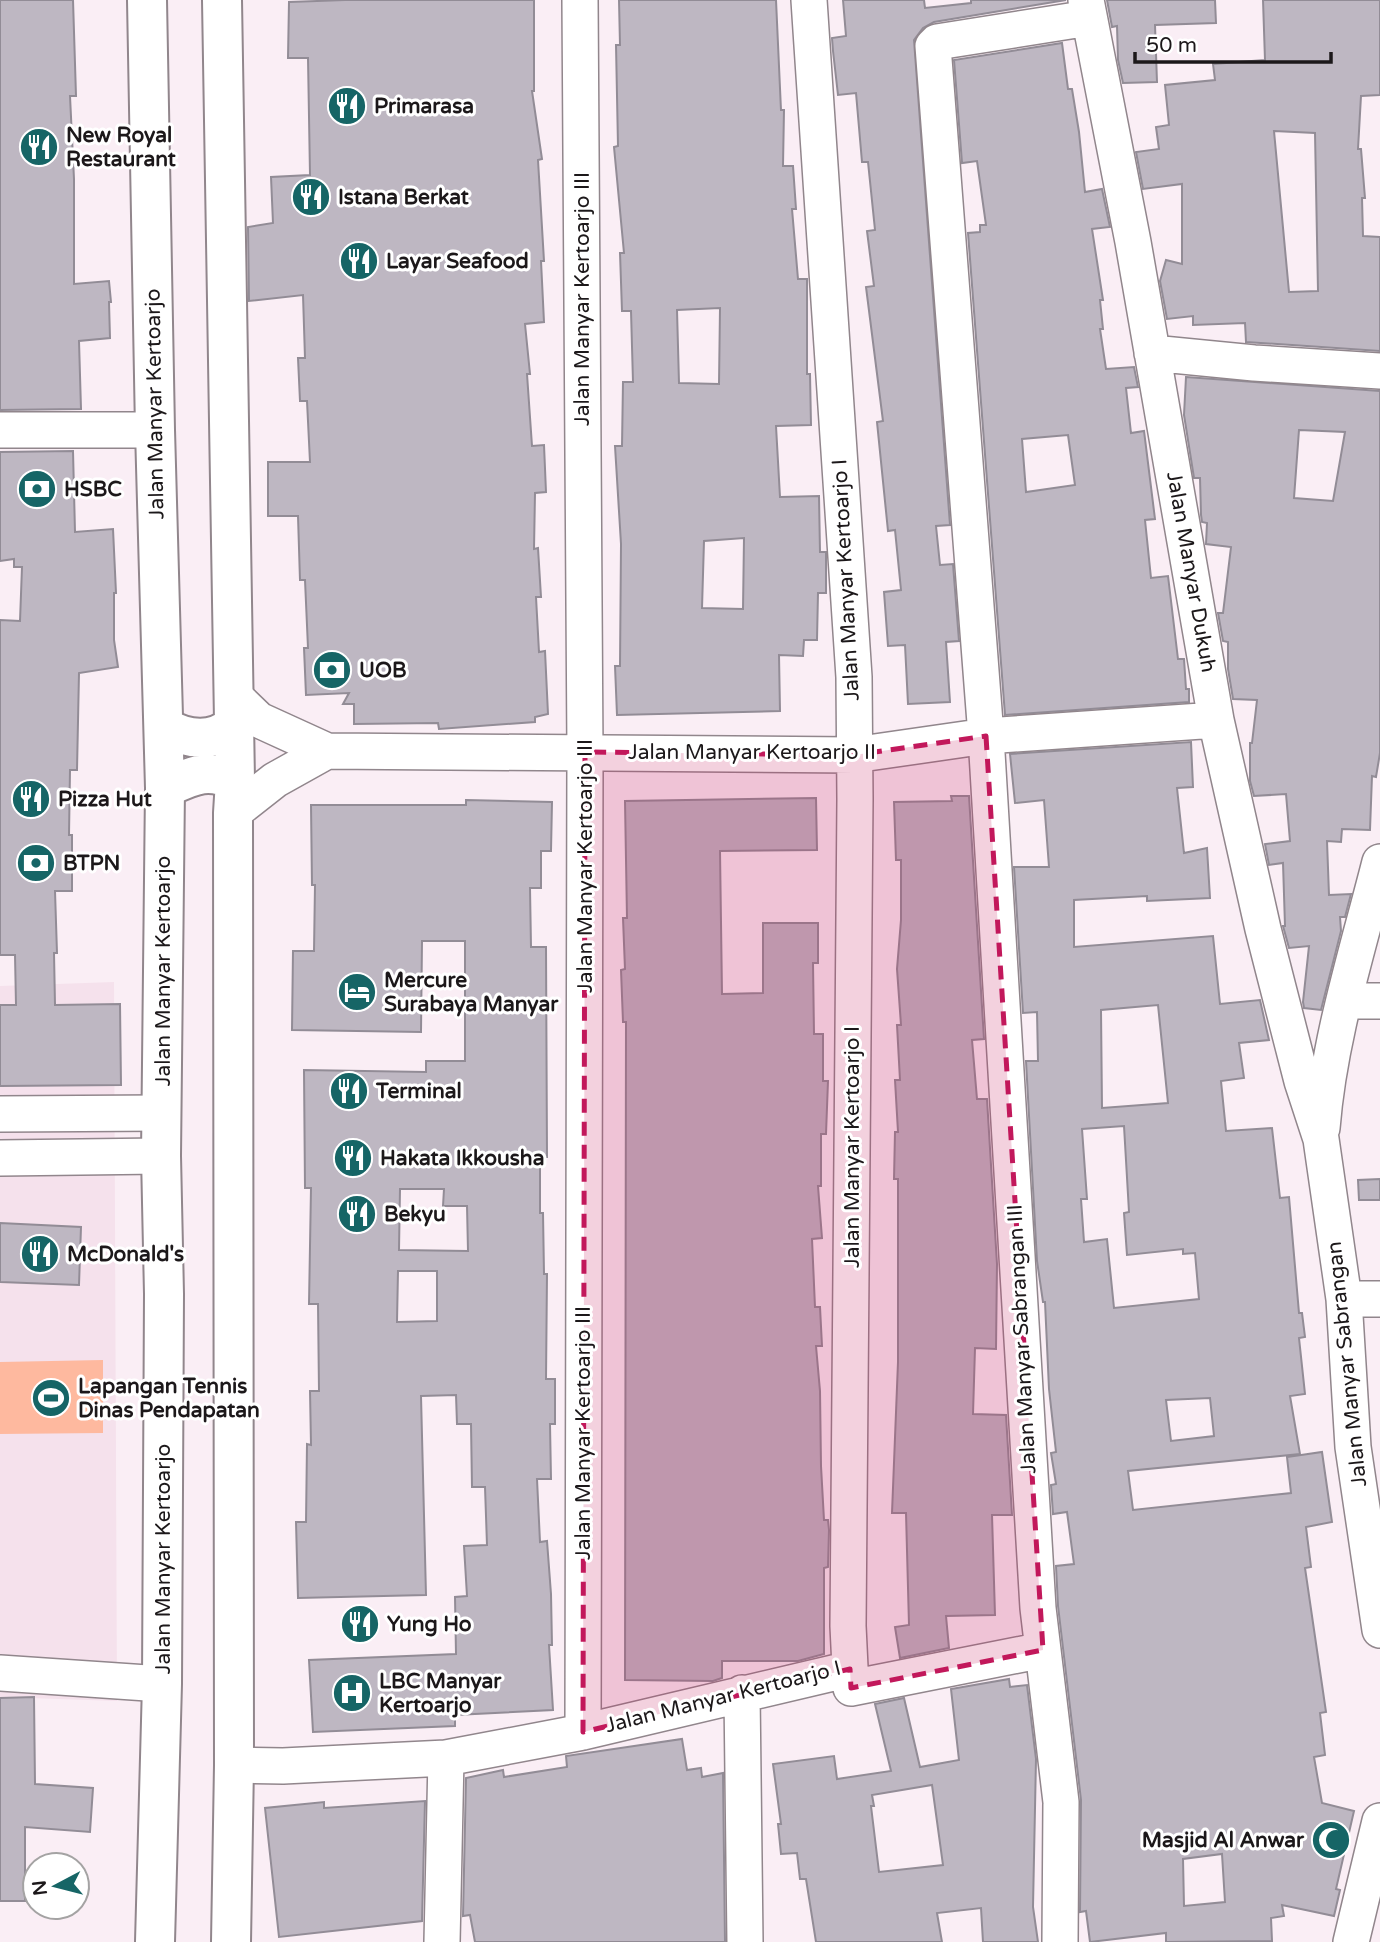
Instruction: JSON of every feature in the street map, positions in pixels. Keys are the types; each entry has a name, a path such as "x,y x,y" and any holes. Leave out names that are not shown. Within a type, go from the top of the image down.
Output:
{"main road":[{"name":"Jalan Manyar Kertoarjo","path":"147,0 165,788 161,1156 164,1294 162,1684 155,1942"},
{"path":"222,0 234,710 234,1765 231,1942"},
{"path":"164,727 175,734 196,738 219,735 234,710"},
{"path":"165,788 192,775 210,772 234,797"}],"street":[{"name":"Jalan Manyar Kertoarjo III","path":"580,0 585,752 583,1732"},
{"name":"Jalan Manyar Kertoarjo I","path":"234,1765 283,1766 446,1758 583,1732 850,1669 848,1626 854,677 808,0"},
{"name":"Jalan Manyar Dukuh","path":"1088,9 1216,720 1302,1081 1321,1139"},
{"name":"Jalan Manyar Sabrangan III","path":"1060,1942 1061,1802 1036,1581 986,736 933,46 937,42 1088,9"},
{"path":"1152,353 1380,371"},
{"path":"0,430 155,430"},
{"name":"Jalan Manyar Kertoarjo II","path":"234,710 327,751 854,755 986,736 1216,720"},
{"name":"Jalan Manyar Kertoarjo II","path":"234,797 275,780 327,751"},
{"path":"1321,1139 1324,1096 1380,862"},
{"path":"1345,1001 1380,1001"},
{"path":"0,1114 162,1113"},
{"path":"57,1114 57,1157"},
{"name":"Jalan Manyar Sabrangan","path":"1321,1139 1344,1299 1353,1447 1380,1630"},
{"path":"0,1158 161,1156"},
{"path":"1344,1299 1380,1299"},
{"path":"850,1669 851,1688 1043,1650"},
{"path":"0,1674 162,1684"},
{"path":"742,1693 745,1942"},
{"path":"442,1942 446,1758"},
{"path":"1351,1942 1380,1821"}],"highlighted area":[{"path":"986,736 1043,1650 851,1688 850,1669 583,1732 585,752 854,755"}],"shaded area":[{"path":"114,982 117,1701 0,1697 0,986"},
{"name":"Lapangan Tennis Dinas Pendapatan","path":"103,1360 103,1433 0,1434 0,1362"}],"building":[{"path":"0,0 73,0 76,96 70,96 74,179 74,284 109,281 111,302 110,338 79,341 81,409 0,410"},
{"path":"534,0 532,91 542,159 538,160 544,261 541,261 544,322 525,324 530,374 527,374 532,446 544,445 546,492 535,493 534,549 538,548 541,597 536,597 539,652 545,651 548,714 535,717 535,722 439,729 438,723 354,724 354,704 343,704 349,693 306,695 304,648 308,648 305,580 300,580 298,516 268,516 268,462 310,462 307,401 300,401 298,358 305,358 303,295 249,301 248,227 273,223 271,177 310,175 308,58 288,58 289,2"},
{"path":"619,0 776,0 781,110 784,110 783,166 793,166 796,209 792,209 798,279 807,279 807,374 810,374 811,425 776,426 780,497 819,496 820,552 826,552 826,593 818,593 817,640 804,640 803,656 779,655 780,711 617,715 615,666 620,666 621,544 615,446 622,446 623,382 633,382 631,311 622,311 620,253 624,253 614,147 618,146 616,45 620,45","holes":["720,308 719,384 679,383 677,310","744,538 743,609 702,608 704,541"]},
{"path":"843,0 924,0 925,8 971,3 971,0 1066,0 934,22 923,28 914,40 950,525 936,526 940,565 953,564 959,641 946,642 950,702 908,704 905,645 888,646 884,592 901,590 895,530 888,531 877,422 883,421 866,287 874,286 867,231 875,230 868,162 862,162 856,93 838,95 833,51 832,38 846,36"},
{"path":"1107,0 1215,0 1216,23 1155,25 1157,82 1123,83 1118,60 1117,26 1112,27"},
{"path":"1263,0 1380,0 1380,95 1361,96 1358,149 1361,149 1365,198 1362,198 1363,236 1380,237 1380,351 1246,342 1245,323 1193,325 1193,316 1167,319 1160,281 1166,260 1182,264 1182,184 1143,189 1136,152 1159,149 1156,127 1169,125 1165,85 1215,80 1213,64 1265,60","holes":["1274,131 1315,133 1318,291 1289,292"]},
{"path":"1062,43 1068,89 1072,89 1079,132 1085,192 1102,189 1110,227 1092,229 1103,300 1100,300 1103,329 1100,329 1106,369 1134,367 1138,387 1126,388 1131,433 1144,431 1155,519 1145,520 1151,578 1168,576 1178,659 1184,659 1189,702 1005,715 968,233 980,232 980,225 986,225 977,161 962,163 954,60","holes":["1068,435 1075,485 1026,492 1022,439"]},
{"path":"1186,377 1380,391 1380,753 1376,777 1372,776 1370,830 1342,829 1341,842 1327,841 1329,895 1351,894 1345,917 1340,917 1341,931 1321,1010 1304,1008 1309,946 1289,948 1283,926 1283,863 1269,865 1265,844 1290,841 1286,794 1254,796 1250,781 1250,743 1257,700 1233,699 1228,669 1228,642 1223,641 1218,613 1223,613 1231,547 1206,544 1207,523 1202,522 1200,478 1194,478 1184,415","holes":["1299,430 1345,432 1333,501 1294,498"]},
{"path":"73,451 75,532 113,529 116,593 114,640 118,667 79,673 77,770 70,770 72,891 55,891 55,1005 120,1004 121,1085 0,1086 0,1005 16,1005 15,955 0,955 0,620 20,621 22,567 14,567 14,559 0,561 0,452"},
{"path":"1191,742 1193,787 1177,788 1184,853 1207,848 1210,898 1147,901 1147,896 1074,900 1074,947 1213,936 1220,1004 1260,1000 1269,1040 1239,1043 1244,1078 1221,1081 1226,1131 1272,1128 1280,1198 1289,1197 1299,1313 1302,1313 1305,1337 1299,1338 1305,1394 1290,1396 1300,1454 1128,1471 1133,1510 1291,1493 1287,1457 1322,1452 1332,1522 1306,1527 1311,1567 1305,1568 1326,1712 1320,1713 1325,1755 1314,1757 1322,1803 1354,1811 1336,1889 1340,1890 1334,1916 1282,1905 1284,1916 1271,1918 1272,1941 1166,1942 1166,1933 1090,1942 1086,1911 1080,1912 1081,1800 1058,1606 1056,1566 1074,1564 1067,1512 1053,1514 1051,1485 1056,1484 1051,1453 1056,1452 1049,1389 1045,1302 1037,1261 1026,1061 1038,1061 1037,1012 1023,1013 1014,867 1049,867 1044,800 1015,803 1010,754","holes":["1158,1005 1168,1103 1102,1108 1101,1010","1124,1126 1129,1212 1124,1213 1127,1255 1183,1249 1183,1254 1195,1253 1199,1299 1114,1308 1107,1239 1084,1242 1081,1199 1087,1199 1082,1129","1210,1398 1214,1436 1171,1441 1166,1400","1222,1854 1225,1902 1184,1906 1183,1859"]},
{"path":"951,796 969,796 984,1039 972,1040 977,1099 987,1099 997,1264 996,1349 975,1348 973,1414 1006,1415 1012,1515 992,1515 995,1615 946,1616 949,1648 900,1658 895,1627 909,1625 906,1513 892,1513 898,1362 898,1179 894,1179 895,1132 898,1132 895,1080 900,1080 897,1025 901,1025 897,969 901,920 901,860 896,860 894,802 952,801"},
{"path":"816,798 817,850 720,851 722,994 763,993 763,923 818,923 818,963 813,963 814,1034 823,1034 823,1081 828,1081 826,1134 821,1134 821,1186 818,1186 822,1238 812,1239 815,1307 820,1307 822,1346 816,1346 824,1520 828,1520 829,1530 828,1567 824,1568 824,1654 798,1661 722,1661 722,1678 713,1681 625,1680 626,1022 623,1022 621,970 625,969 623,918 627,918 625,801"},
{"path":"466,800 552,802 551,851 541,851 541,888 530,888 531,947 546,947 547,1157 540,1157 540,1213 543,1213 544,1274 547,1274 546,1379 555,1379 555,1424 550,1424 551,1479 537,1479 540,1542 547,1541 551,1594 552,1645 549,1645 553,1710 455,1715 455,1726 313,1732 309,1660 456,1654 455,1597 467,1596 464,1546 487,1545 485,1487 472,1487 471,1424 457,1424 456,1395 421,1396 426,1595 298,1598 296,1522 306,1522 307,1444 311,1445 310,1391 319,1391 318,1304 309,1304 311,1188 305,1188 304,1070 426,1072 426,1061 465,1061 465,941 422,941 421,1032 292,1030 293,951 314,951 315,885 312,885 311,805 466,805","holes":["400,1189 444,1189 443,1206 467,1206 468,1251 399,1250","398,1271 437,1271 437,1321 397,1322"]},
{"path":"1380,1179 1380,1200 1359,1200 1358,1180"},
{"name":"McDonald's","path":"0,1223 81,1227 79,1285 0,1282"},
{"path":"1009,1679 1010,1687 1027,1685 1036,1759 1033,1907 1038,1942 983,1942 981,1908 937,1913 942,1942 816,1942 806,1879 800,1879 797,1853 781,1854 778,1824 781,1824 773,1764 834,1756 837,1779 891,1771 875,1704 904,1698 920,1767 959,1760 951,1689","holes":["932,1785 943,1865 879,1872 872,1795"]},
{"path":"34,1697 35,1784 93,1788 90,1832 25,1827 25,1851 21,1851 21,1901 0,1901 0,1698"},
{"path":"682,1739 687,1770 701,1768 702,1777 723,1773 725,1942 475,1942 470,1915 463,1916 466,1778 503,1770 504,1777 567,1767 566,1756"},
{"path":"425,1801 422,1921 279,1937 265,1808 324,1802 324,1808"}],"place":[{"name":"Primarasa","path":"347,106"},
{"name":"New Royal Restaurant","path":"39,147"},
{"name":"Istana Berkat","path":"311,197"},
{"name":"Layar Seafood","path":"359,261"},
{"name":"HSBC","path":"37,489"},
{"name":"UOB","path":"332,670"},
{"name":"Pizza Hut","path":"31,799"},
{"name":"BTPN","path":"36,863"},
{"name":"Mercure Surabaya Manyar","path":"357,992"},
{"name":"Terminal","path":"349,1091"},
{"name":"Hakata Ikkousha","path":"353,1158"},
{"name":"Bekyu","path":"357,1214"},
{"name":"McDonald's","path":"40,1254"},
{"name":"Lapangan Tennis Dinas Pendapatan","path":"51,1398"},
{"name":"Yung Ho","path":"360,1624"},
{"name":"LBC Manyar Kertoarjo","path":"352,1693"},
{"name":"Masjid Al Anwar","path":"1331,1840"}]}
